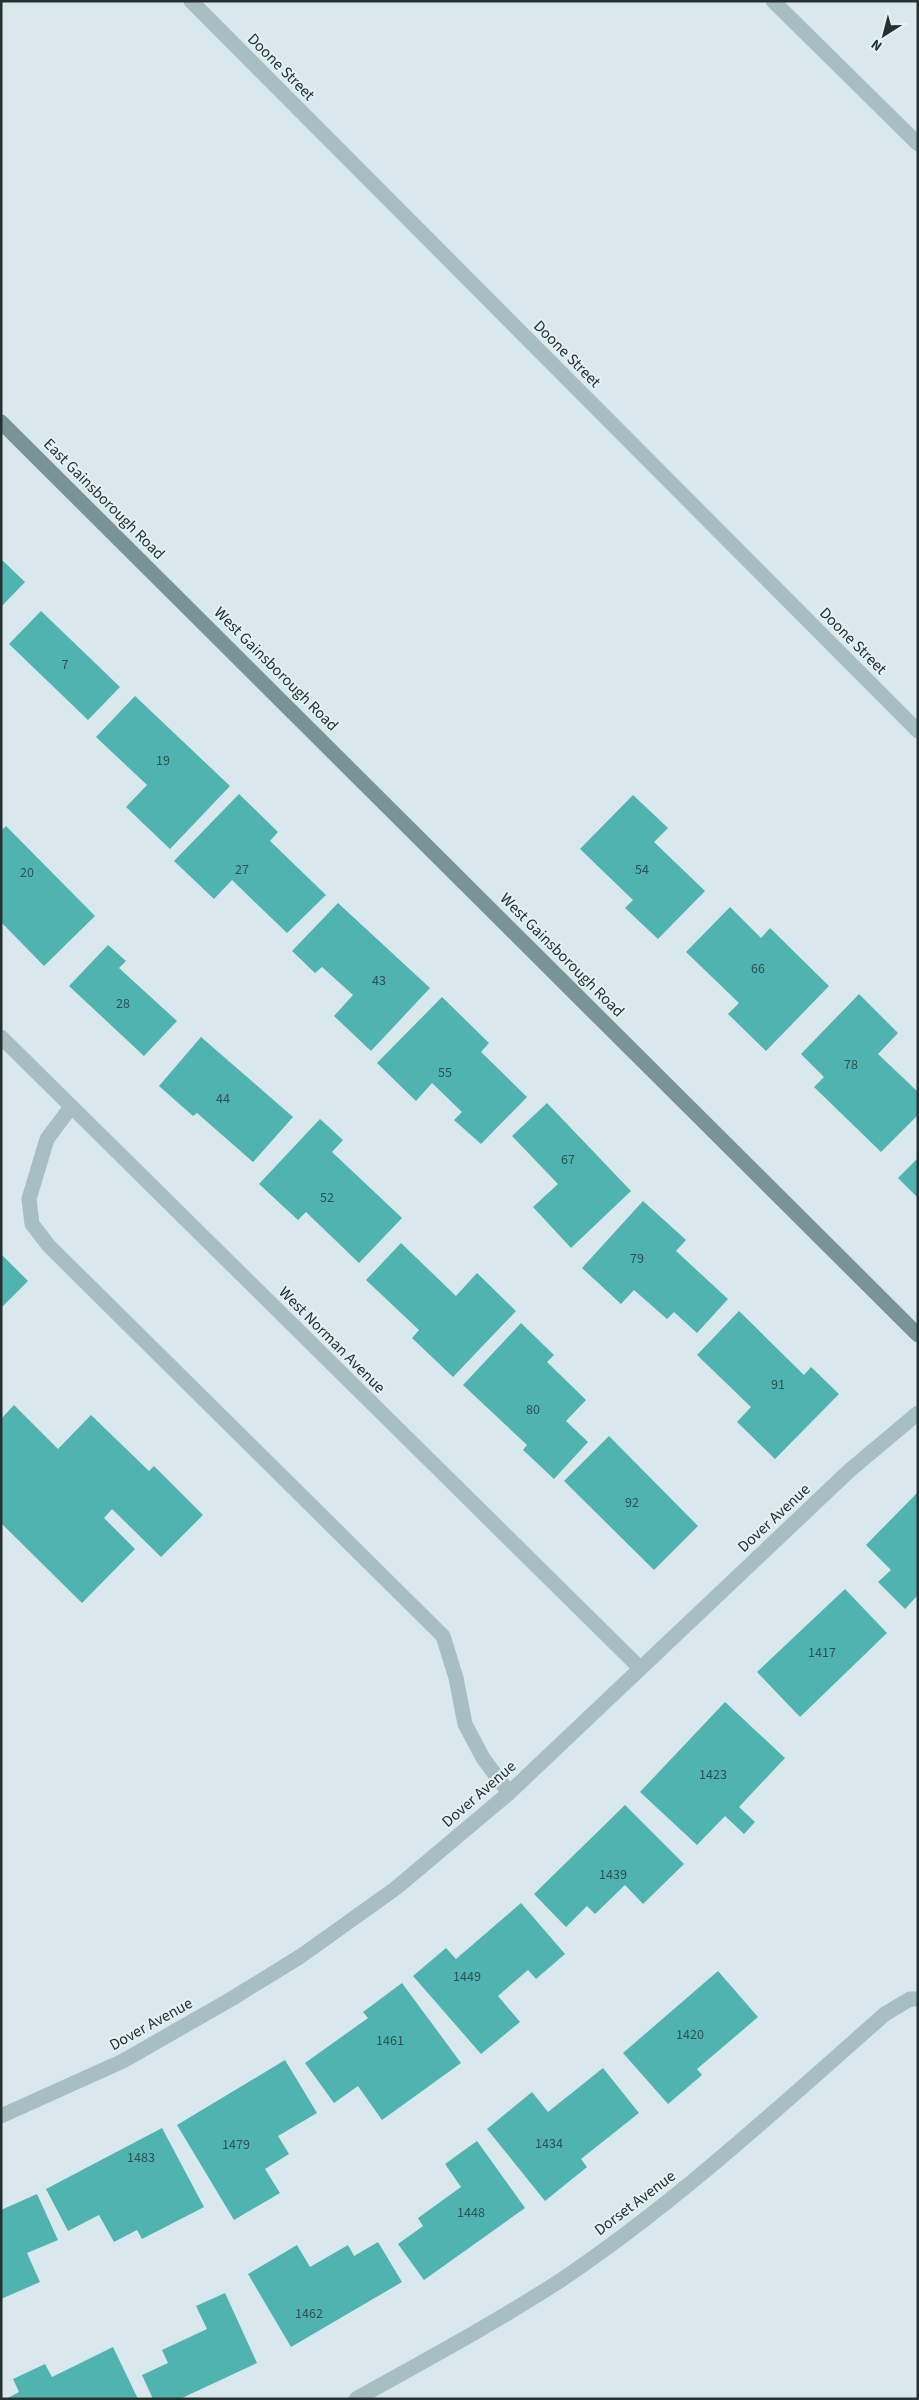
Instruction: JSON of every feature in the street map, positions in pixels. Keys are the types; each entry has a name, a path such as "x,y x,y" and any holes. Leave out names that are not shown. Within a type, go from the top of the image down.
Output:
{"street":[{"name":"Doone Street","path":"191,1 918,731"},
{"path":"773,1 918,144"},
{"name":"East Gainsborough Road","path":"1,422 182,600"},
{"name":"West Gainsborough Road","path":"182,600 918,1335"},
{"name":"West Norman Avenue","path":"1,1037 640,1668"},
{"path":"71,1107 47,1139 29,1199 32,1224 50,1246 443,1636 456,1678 465,1724 483,1758 509,1793"},
{"name":"Dover Avenue","path":"1,2116 123,2061 301,1956 396,1888 509,1793 850,1470 918,1413"},
{"name":"Dorset Avenue","path":"356,2399 450,2347 566,2276 664,2205 884,2014 914,1999"}],"building":[{"path":"1,559 25,582 1,607"},
{"path":"41,611 120,687 88,720 9,644"},
{"path":"135,696 230,786 170,849 126,807 147,785 96,737"},
{"path":"239,794 278,832 270,841 326,895 287,933 232,880 214,899 174,861"},
{"path":"633,795 668,828 654,842 705,891 658,939 625,908 633,900 580,849"},
{"path":"6,826 95,916 44,966 1,922 1,831"},
{"path":"338,903 430,988 371,1051 334,1016 353,995 322,967 315,973 292,951"},
{"path":"730,907 761,938 770,928 829,986 766,1051 728,1014 739,1003 686,952"},
{"path":"108,945 126,961 119,968 177,1021 144,1056 69,986"},
{"path":"859,994 898,1033 878,1054 918,1092 918,1115 881,1152 814,1087 824,1077 801,1054"},
{"path":"442,997 489,1043 481,1052 527,1097 481,1144 454,1120 462,1112 432,1083 416,1101 377,1063"},
{"path":"201,1037 293,1117 253,1162 197,1113 193,1116 159,1086"},
{"path":"547,1103 631,1191 571,1248 533,1207 558,1184 512,1136"},
{"path":"320,1119 343,1140 332,1152 402,1218 359,1263 306,1212 298,1220 259,1184"},
{"path":"918,1158 918,1198 898,1178"},
{"path":"643,1201 686,1240 676,1251 728,1299 697,1333 674,1312 667,1319 634,1290 621,1304 582,1268"},
{"path":"401,1243 456,1296 477,1273 516,1311 453,1377 412,1338 419,1330 366,1280"},
{"path":"1,1254 28,1281 1,1308"},
{"path":"739,1311 804,1375 811,1367 839,1394 775,1459 737,1422 751,1407 697,1355"},
{"path":"521,1323 554,1355 547,1362 586,1400 566,1421 588,1442 554,1479 523,1450 527,1445 463,1385"},
{"path":"14,1405 58,1449 91,1415 149,1471 154,1466 203,1515 161,1557 112,1509 104,1518 135,1549 82,1603 1,1523 1,1419"},
{"path":"609,1436 698,1526 654,1570 564,1481"},
{"path":"918,1492 918,1595 905,1609 878,1582 891,1570 866,1545"},
{"path":"845,1589 887,1633 800,1717 757,1672"},
{"path":"725,1702 785,1758 739,1807 755,1822 744,1834 725,1816 697,1845 640,1792"},
{"path":"625,1805 684,1864 643,1904 625,1885 595,1914 587,1906 566,1927 534,1894"},
{"path":"521,1903 565,1954 536,1979 528,1970 498,1996 520,2022 481,2054 413,1976 446,1948 456,1959"},
{"path":"718,1971 758,2017 697,2069 702,2075 668,2104 623,2053"},
{"path":"402,1983 461,2063 382,2120 358,2086 334,2103 305,2063 368,2018 363,2012"},
{"path":"285,2060 317,2113 278,2136 289,2154 265,2169 280,2193 234,2220 177,2125"},
{"path":"603,2068 639,2113 581,2159 587,2167 545,2201 487,2129 532,2092 548,2112"},
{"path":"162,2128 204,2207 142,2239 137,2230 114,2242 99,2215 68,2231 46,2189"},
{"path":"477,2141 525,2208 424,2280 398,2244 423,2226 418,2218 461,2187 445,2164"},
{"path":"37,2194 58,2240 27,2253 40,2282 1,2299 1,2210"},
{"path":"378,2242 402,2282 291,2347 248,2274 297,2245 310,2267 348,2245 354,2256"},
{"path":"225,2293 257,2363 180,2399 153,2399 142,2375 168,2363 162,2350 207,2329 196,2306"},
{"path":"113,2347 138,2399 6,2399 19,2392 13,2379 45,2364 52,2377"}]}
